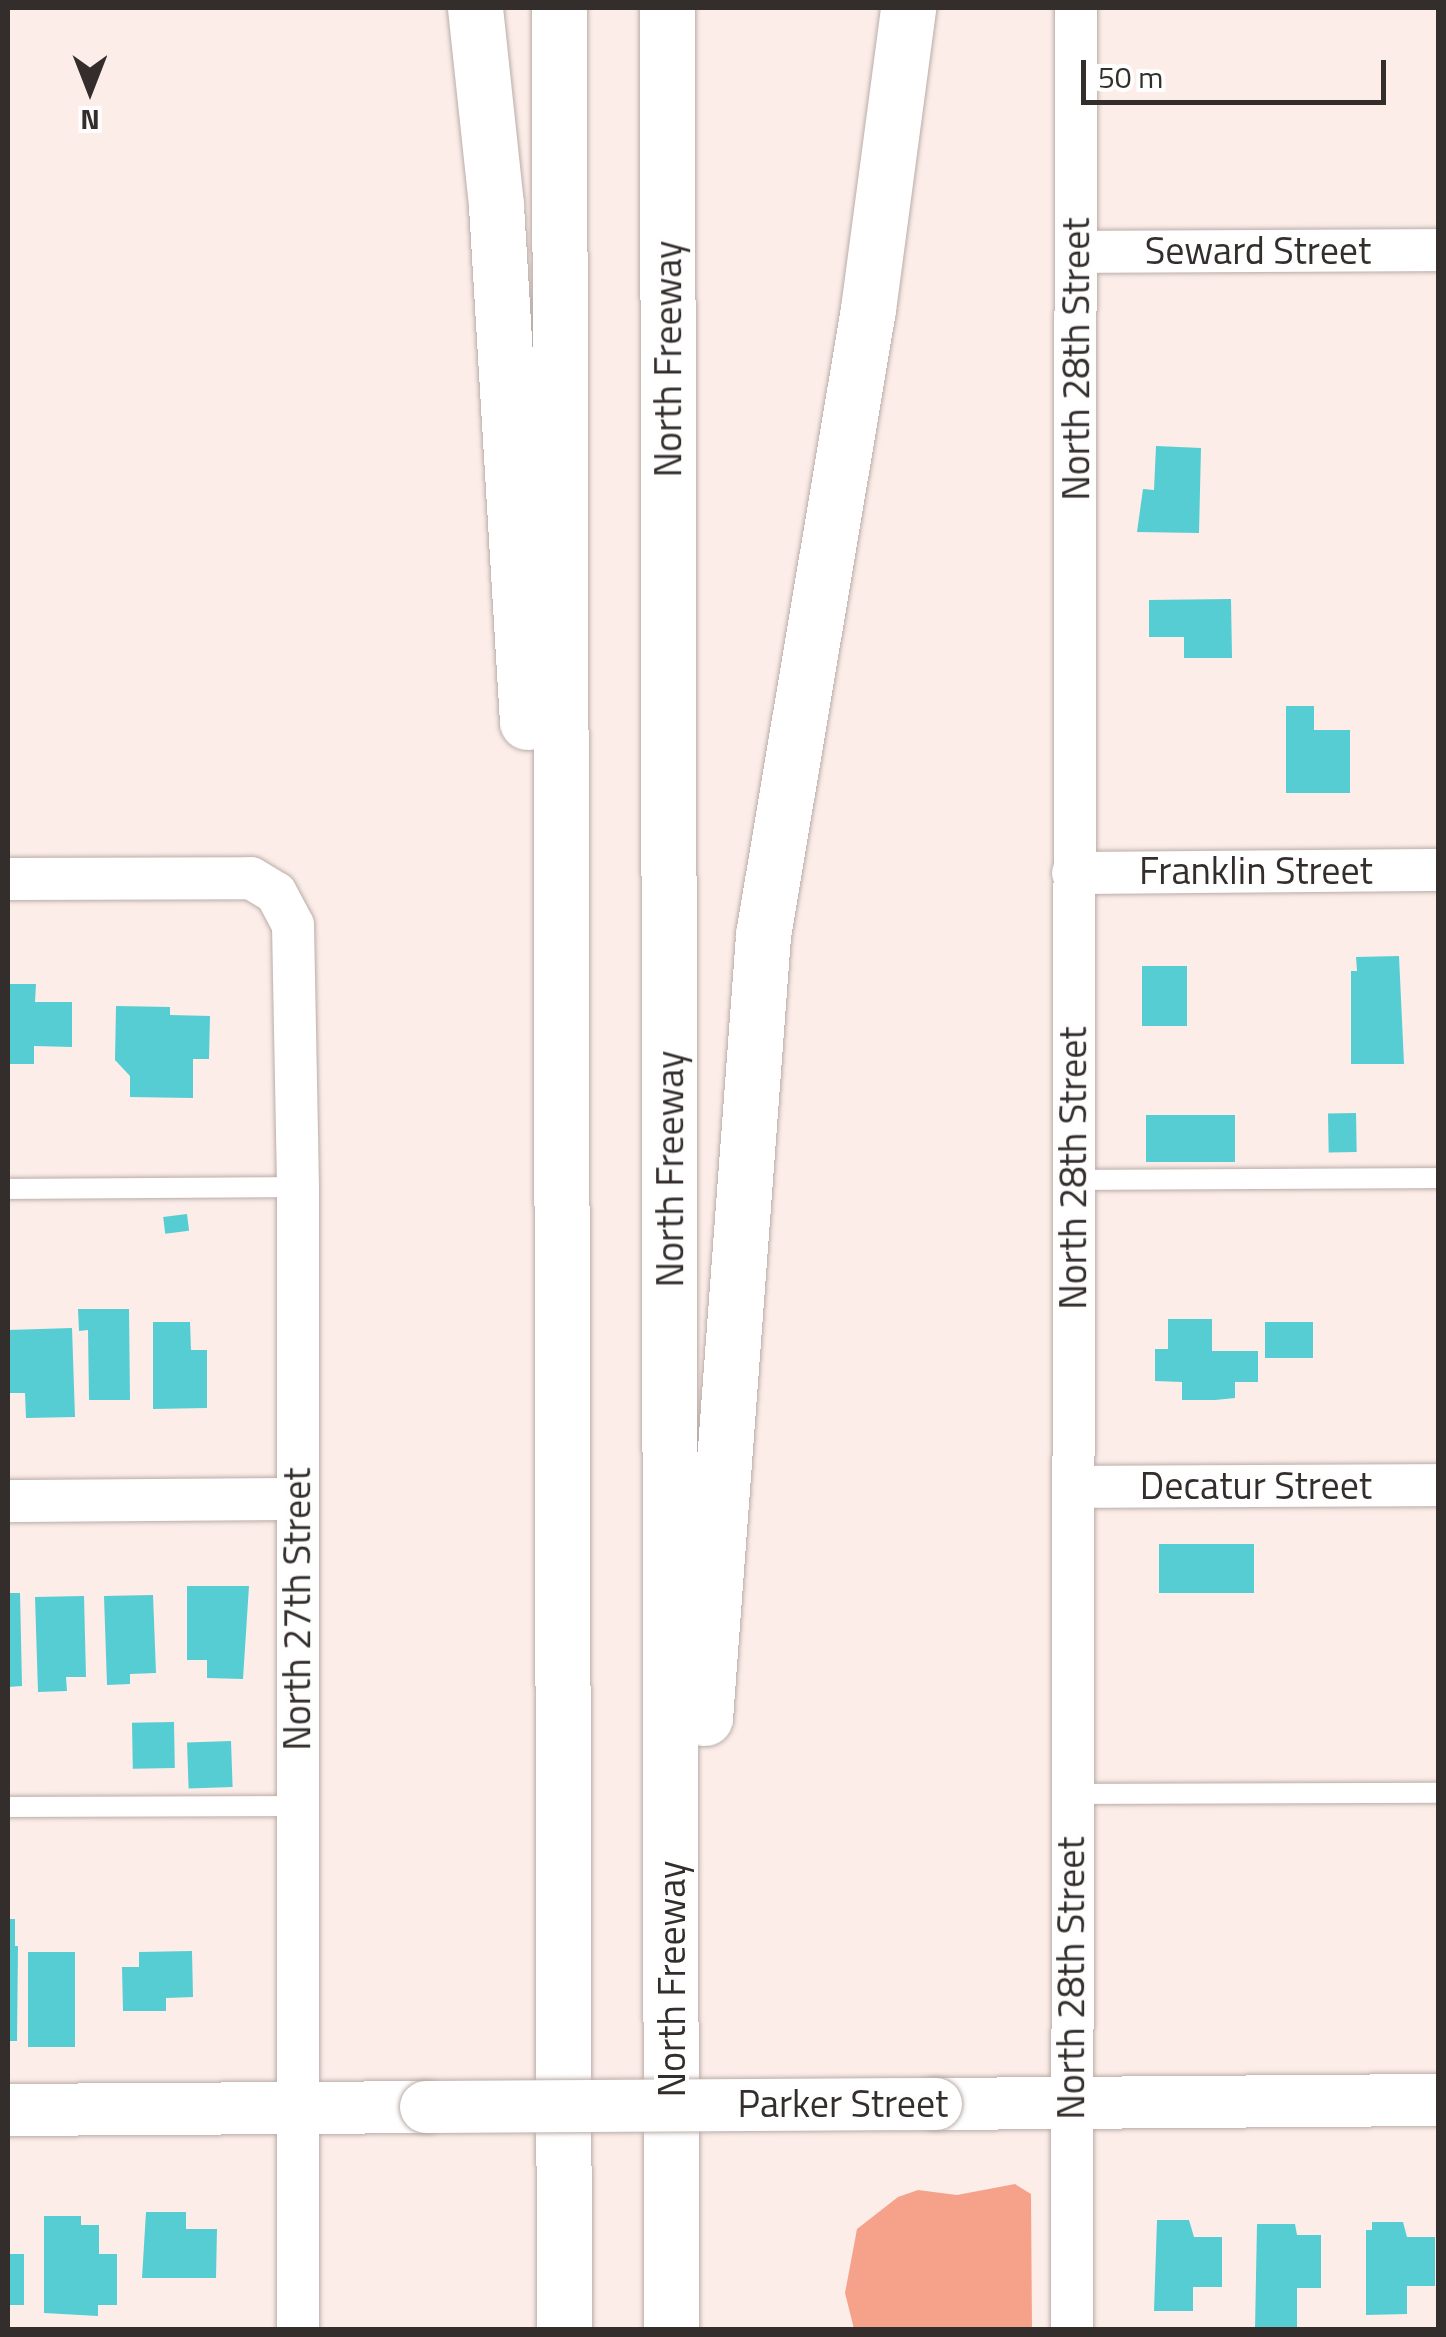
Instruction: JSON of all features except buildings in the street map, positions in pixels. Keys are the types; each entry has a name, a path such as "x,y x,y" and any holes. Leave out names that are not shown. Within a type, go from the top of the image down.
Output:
{"highway":[{"path":"475,8 494,172 524,676 564,1572"},
{"path":"559,8 564,2330"},
{"name":"North Freeway","path":"667,8 671,2330"},
{"path":"673,2140 757,985 788,771 874,272 908,8"}],"street":[{"name":"North 28th Street","path":"1072,2330 1076,8"},
{"name":"Seward Street","path":"1077,252 1438,250"},
{"name":"Franklin Street","path":"1073,873 1438,870"},
{"name":"North 27th Street","path":"8,879 255,879 276,893 294,933 298,1187 298,2330"},
{"name":"Decatur Street","path":"1073,1487 1438,1484"},
{"path":"8,1501 297,1500"},
{"name":"Parker Street","path":"8,2110 1438,2100"}],"lane":[{"path":"1074,1180 1438,1178"},
{"path":"8,1188 298,1187"},
{"path":"1071,1794 1438,1793"},
{"path":"8,1807 298,1806"}],"shaded area":[{"path":"1015,2184 1031,2194 1032,2329 854,2329 845,2293 857,2229 898,2197 918,2190 957,2195"}]}
